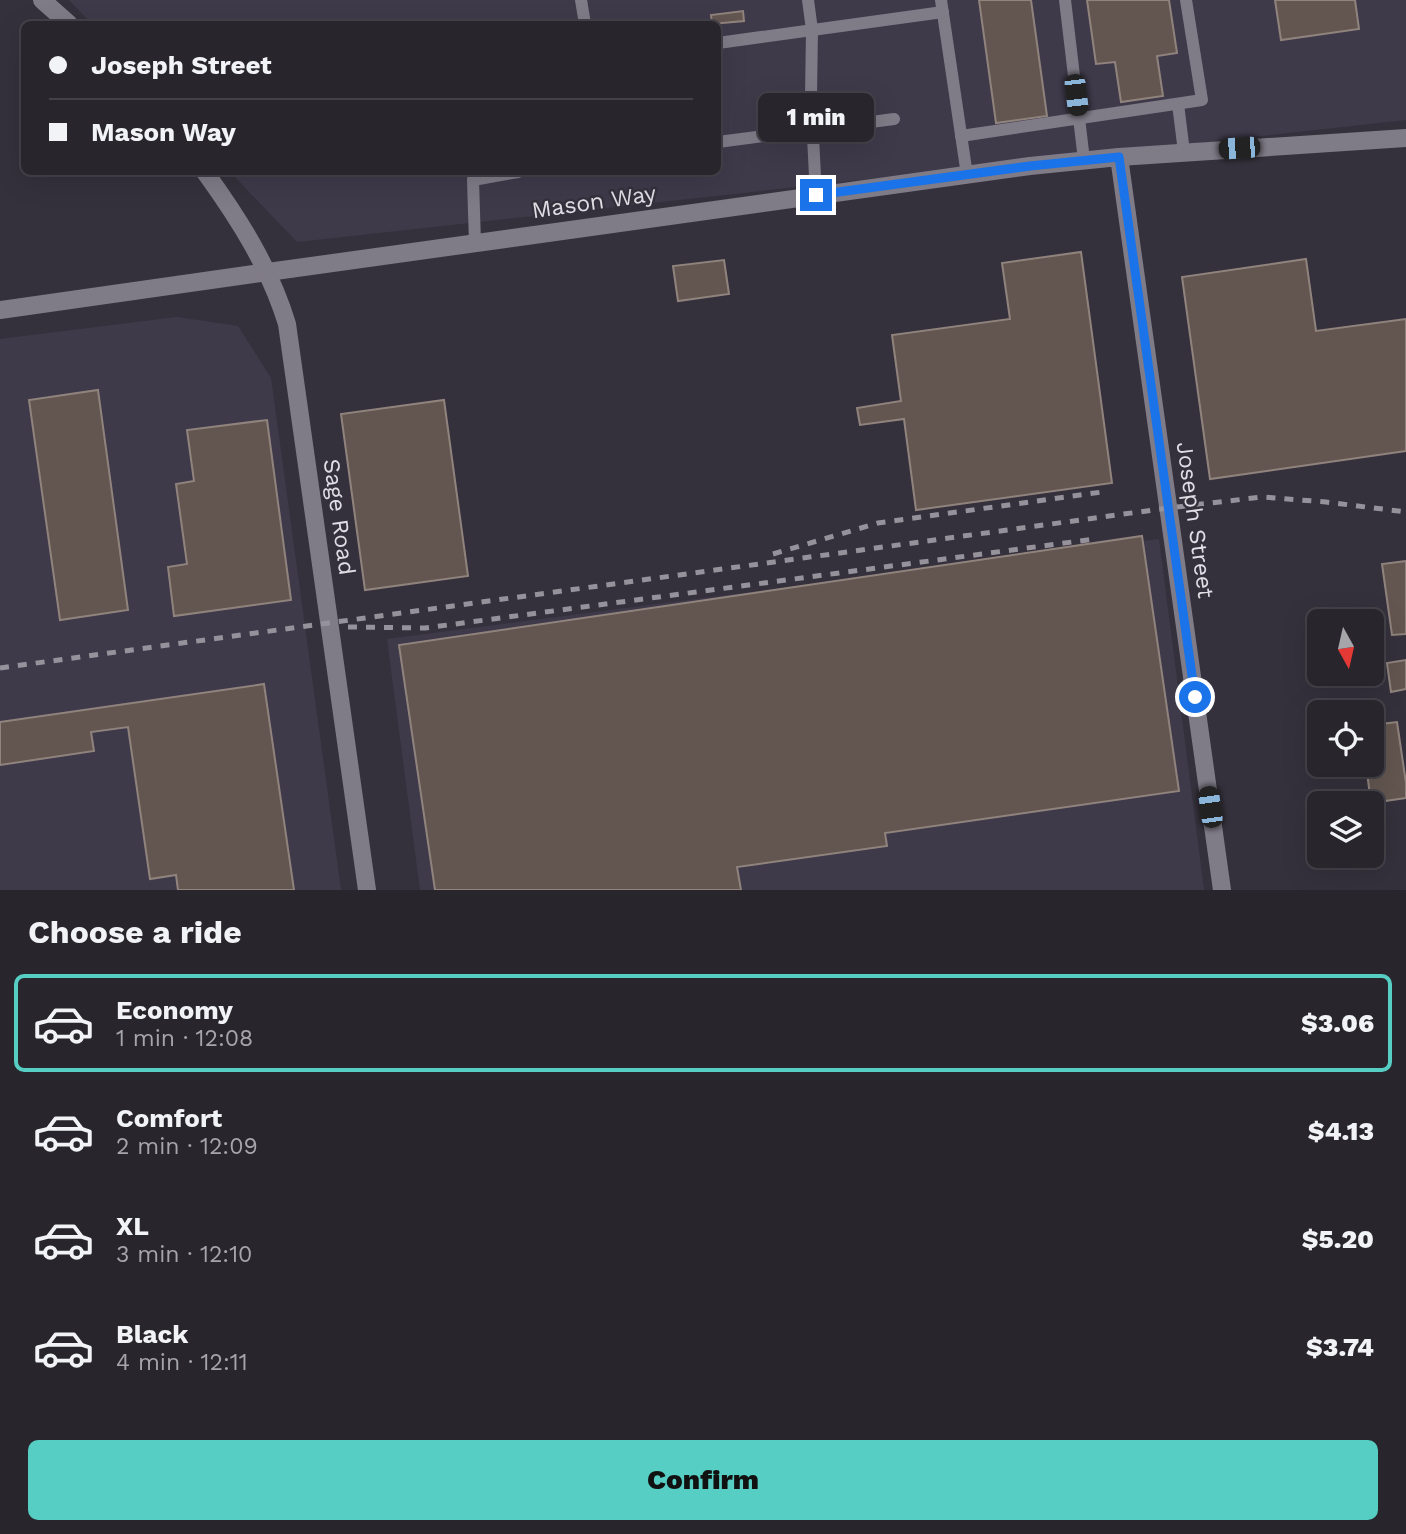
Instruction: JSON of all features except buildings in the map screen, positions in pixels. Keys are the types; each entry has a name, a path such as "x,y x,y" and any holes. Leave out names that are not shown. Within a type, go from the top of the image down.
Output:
{"street":[{"path":"42,0 66,21"},
{"name":"Mason Way","path":"0,310 1084,160 1406,138"},
{"name":"Joseph Street","path":"1119,157 1222,890"},
{"name":"Sage Road","path":"207,175 234,212 268,272 289,334 367,890"}],"lane":[{"path":"581,0 584,21"},
{"path":"808,0 812,30 811,97 816,195"},
{"path":"1065,0 1084,160"},
{"path":"961,136 1202,100 1186,0"},
{"path":"721,43 812,30 942,6 967,175"},
{"path":"1178,104 1184,152"},
{"path":"721,142 894,119"},
{"path":"475,243 473,180 501,175"}],"shaded area":[{"path":"69,0 1406,0 1406,120 297,242 233,175 721,175 721,21 89,21"},
{"path":"177,317 238,326 271,378 341,890 0,890 0,339"},
{"path":"1159,539 1204,890 420,890 387,639"}],"railway":[{"path":"773,554 878,523 1102,492"},
{"path":"0,668 1262,497 1406,512"},
{"path":"348,627 425,628 1095,539"}],"route":[{"path":"816,195 1030,166 1119,157 1195,697"}]}
